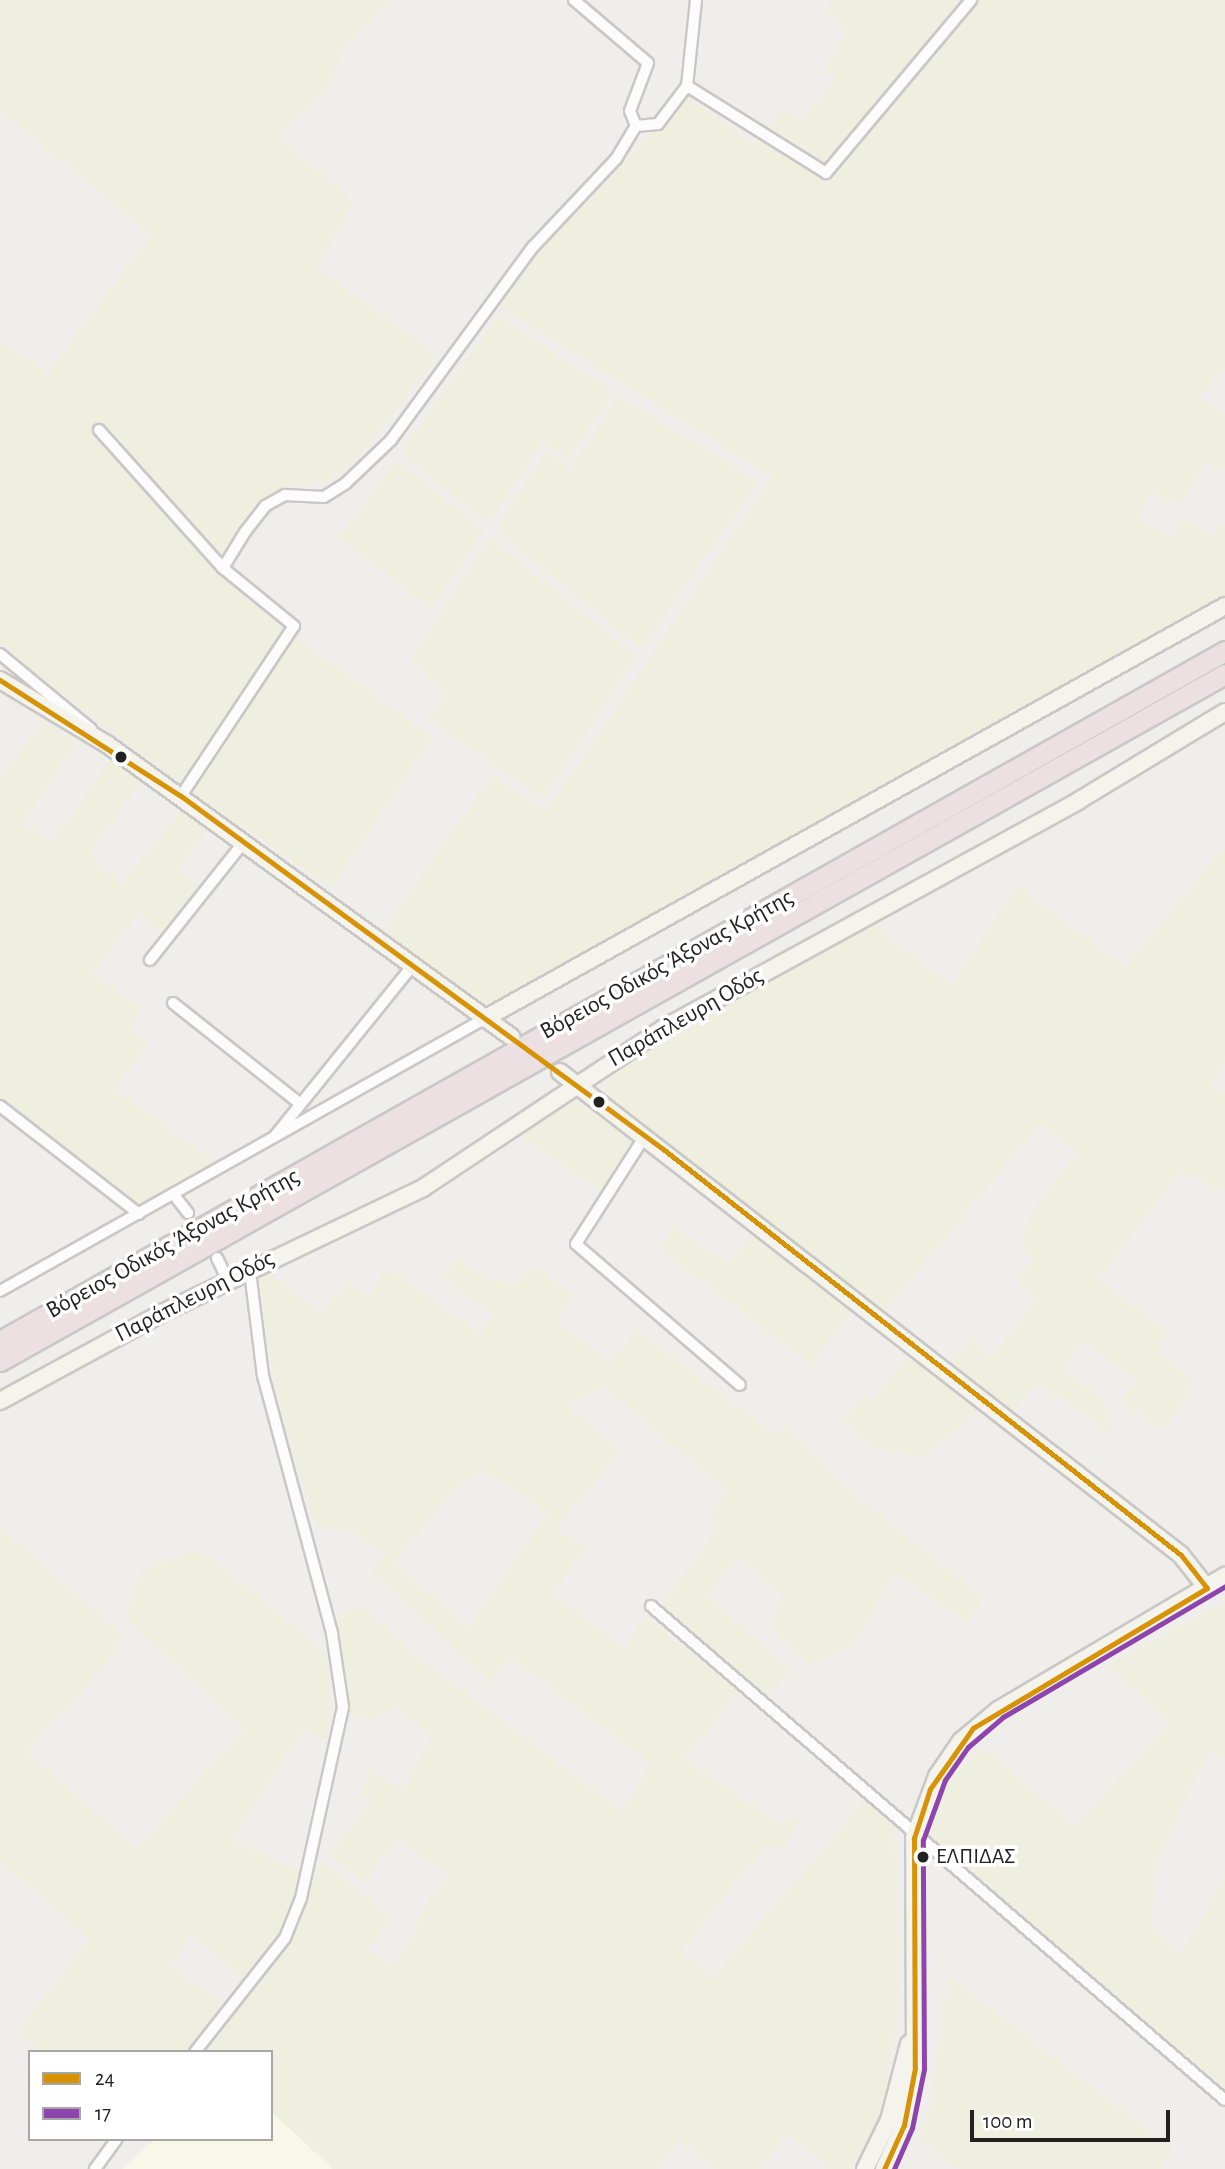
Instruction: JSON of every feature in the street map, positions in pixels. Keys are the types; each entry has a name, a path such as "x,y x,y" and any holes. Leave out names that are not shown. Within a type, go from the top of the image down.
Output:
{"highway":[{"name":"Βόρειος Οδικός Άξονας Κρήτης","path":"0,1341 1225,651"},
{"name":"Βόρειος Οδικός Άξονας Κρήτης","path":"0,1361 1225,674"}],"street":[{"path":"574,0 648,63 630,111 636,126"},
{"path":"636,126 659,124 687,86 696,0"},
{"path":"687,86 809,168 826,173 971,0"},
{"path":"223,568 265,506 285,495 324,497 391,440 533,247 615,159 636,126"},
{"path":"99,430 223,568 294,626 181,796"},
{"path":"0,1291 1225,606"},
{"path":"0,654 108,745"},
{"path":"0,680 108,745 181,796 511,1037"},
{"name":"Παράπλευρη Οδός","path":"0,1401 228,1281 423,1188 575,1083 1225,712"},
{"path":"149,960 244,842"},
{"path":"271,1141 413,965"},
{"path":"173,1003 299,1103"},
{"path":"560,1072 1181,1555 1208,1588"},
{"path":"0,1106 139,1214"},
{"path":"645,1136 576,1244 740,1385"},
{"path":"174,1195 188,1213"},
{"path":"217,1258 228,1281"},
{"path":"197,2050 285,1938 301,1898 343,1707 332,1633 263,1376 250,1272"},
{"path":"884,2169 904,2125 915,2068 914,1838 930,1789 973,1728 1225,1576"},
{"path":"651,1606 843,1767 914,1838 1225,2100"},
{"path":"865,2169 890,2120 916,2011"},
{"path":"96,2169 116,2141"}],"shaded area":[{"path":"273,2113 333,2169 122,2169 153,2141 273,2141"}],"green space":[{"path":"0,0 392,0 342,48 327,90 278,136 353,202 317,268 438,356 363,451 328,481 287,487 247,513 215,569 282,628 432,737 331,888 178,783 0,645 0,340 48,373 151,235 0,110"},
{"path":"833,0 1225,0 1225,367 1199,397 1225,416 1225,470 1205,462 1179,506 1154,493 1137,517 1171,538 1187,520 1214,536 1225,523 1225,595 483,1008 383,931 492,776 546,811 772,477 500,307 540,247 687,97 754,145 782,110 803,122 836,78 825,71 848,30 825,12"},
{"path":"498,316 614,392 567,461 543,442 488,524 400,453"},
{"path":"619,396 758,482 641,648 495,530 548,451 571,469"},
{"path":"396,460 484,530 432,609 340,538"},
{"path":"490,538 636,655 543,799 429,719 447,695 411,659"},
{"path":"42,722 78,742 21,823 53,842 111,760 140,782 94,847 95,862 122,885 182,809 208,829 177,870 199,887 163,933 139,913 90,973 142,1009 129,1030 147,1043 115,1090 214,1162 138,1204 0,1098 0,779"},
{"path":"1225,847 1225,1060 1212,1086 1225,1092 1225,1191 1180,1171 1097,1279 1168,1333 1158,1351 1194,1382 1165,1430 1120,1401 1137,1381 1082,1341 1063,1371 1103,1399 1110,1432 1036,1382 1013,1411 993,1398 924,1457 878,1450 844,1423 863,1394 872,1400 910,1356 939,1377 971,1340 992,1358 1020,1321 1036,1297 1017,1280 1033,1259 1020,1243 1036,1206 1078,1154 1040,1123 882,1314 626,1112 605,1092 606,1081 619,1068 872,924 952,986 1017,886 1125,967"},
{"path":"570,1097 635,1139 601,1191 521,1136"},
{"path":"673,1228 729,1263 753,1235 853,1311 811,1364 660,1250"},
{"path":"457,1258 485,1279 518,1284 533,1267 574,1295 557,1322 611,1363 637,1331 775,1435 786,1424 844,1486 983,1598 966,1621 895,1573 854,1644 809,1665 770,1625 784,1597 737,1557 707,1596 791,1670 766,1697 660,1608 718,1528 712,1515 727,1491 604,1386 566,1404 619,1451 556,1529 586,1547 552,1595 624,1647 646,1617 739,1691 683,1758 781,1825 792,1813 801,1822 779,1852 766,1844 680,1951 713,1979 865,1800 894,1825 899,2004 882,2110 850,2169 831,2169 787,2134 757,2169 716,2169 679,2140 657,2169 333,2169 273,2113 273,2050 212,2050 206,2034 191,2050 38,2050 18,2032 89,1939 0,1861 0,1527 120,1634 113,1656 26,1752 137,1849 244,1730 126,1618 142,1571 192,1551 208,1556 326,1653 332,1713 327,1740 303,1730 231,1840 315,1879 321,1860 392,1919 367,1950 392,1965 420,1926 414,1921 449,1875 397,1839 364,1882 330,1855 373,1797 361,1792 371,1772 404,1789 432,1737 396,1707 371,1720 351,1715 337,1618 358,1604 411,1652 621,1811 640,1786 650,1763 510,1657 490,1683 372,1571 385,1555 356,1533 318,1526 310,1509 277,1393 258,1279 270,1273 322,1314 346,1283 368,1296 387,1268 480,1334 494,1316 443,1278","holes":["481,1469 549,1512 468,1628 393,1562 455,1488","192,1936 241,1976 226,2006 169,1966"]},
{"path":"1225,1602 1225,1762 1212,1751 1201,1764 1154,1867 1151,1930 1182,1954 1225,1875 1225,2088 928,1841 946,1786 981,1747 1075,1826 1171,1722 1107,1665"},
{"path":"949,1977 1173,2150 1160,2169 959,2169 919,2139 929,2113"}],"transit line":[{"name":"24","path":"0,680 181,796 663,1149 1181,1555 1207,1588 973,1728 930,1789 914,1838 915,2068 904,2125 884,2169"},
{"name":"17","path":"894,2169 912,2128 924,2069 923,1840 945,1780 968,1747 1003,1717 1225,1586"}],"place":[{"name":"ΕΛΠΙΔΑΣ","path":"923,1857"}]}
